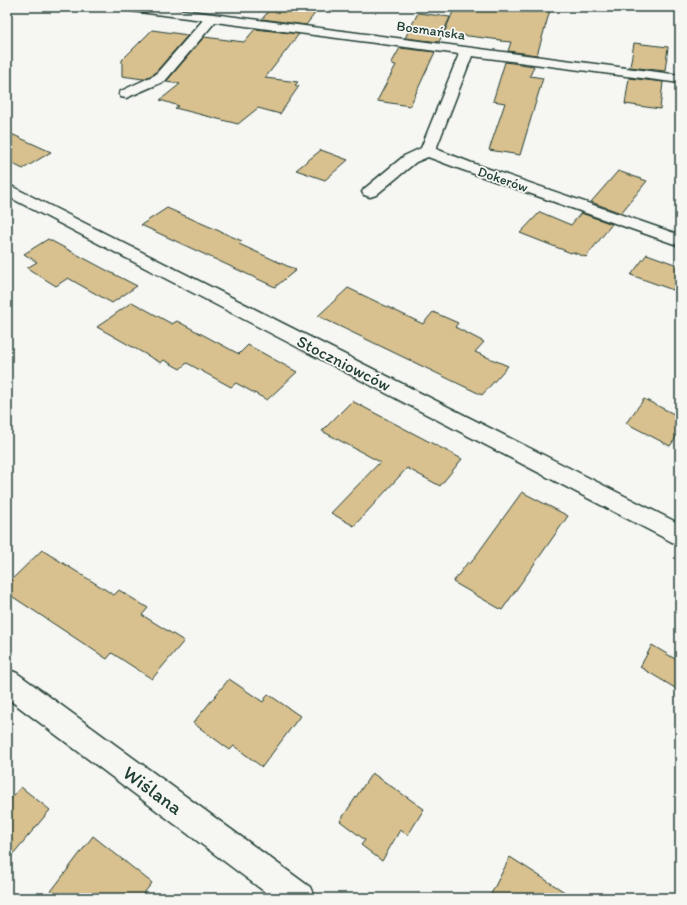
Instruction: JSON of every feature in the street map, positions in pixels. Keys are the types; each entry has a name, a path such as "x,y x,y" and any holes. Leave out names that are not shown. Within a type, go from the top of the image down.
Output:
{"street":[{"name":"Bosmańska","path":"131,7 680,79"},
{"path":"126,94 160,78 212,18"},
{"path":"370,192 410,159 428,151 467,51"},
{"name":"Dokerów","path":"428,151 466,166 680,240"},
{"name":"Stoczniowców","path":"7,190 680,535"},
{"name":"Wiślana","path":"7,682 299,898"}],"building":[{"path":"272,7 320,7 306,25 262,19"},
{"path":"455,7 551,7 537,55 508,51 511,42 444,33"},
{"path":"418,13 450,17 439,42 405,38"},
{"path":"255,29 299,34 265,78 298,82 295,85 299,86 280,114 258,108 238,124 175,108 179,106 160,100 180,84 166,82 204,37 244,42"},
{"path":"152,30 188,35 154,74 143,79 122,76 122,60"},
{"path":"634,43 668,47 665,71 630,67"},
{"path":"400,48 435,52 410,106 377,101 396,65 391,64"},
{"path":"505,62 534,66 530,76 543,78 520,155 489,150 505,103 493,101"},
{"path":"629,78 663,82 660,109 625,104"},
{"path":"7,132 51,152 23,169 7,161"},
{"path":"321,150 348,160 325,180 296,170"},
{"path":"618,171 647,181 621,213 591,202"},
{"path":"167,208 242,241 239,244 296,270 275,287 141,225"},
{"path":"540,212 571,225 581,213 612,224 586,257 572,252 571,253 520,233"},
{"path":"48,239 137,286 112,303 68,278 56,286 27,268 37,262 24,254"},
{"path":"647,254 680,266 680,278 673,290 631,275"},
{"path":"348,288 423,324 433,312 458,323 455,327 484,342 475,352 508,366 482,395 318,316"},
{"path":"132,302 172,324 177,321 239,354 248,345 297,372 267,400 236,383 231,387 187,363 180,369 164,360 161,363 97,327"},
{"path":"644,399 680,417 680,432 670,446 626,423"},
{"path":"352,401 462,459 440,486 407,468 354,526 331,513 380,462 322,431"},
{"path":"522,492 568,516 502,610 453,582 468,562 470,564"},
{"path":"42,550 114,595 119,590 148,608 142,615 184,641 152,679 112,653 107,659 7,593 7,584"},
{"path":"652,645 680,662 680,691 640,667"},
{"path":"229,679 263,702 268,694 300,716 262,767 234,746 230,750 193,723"},
{"path":"372,773 424,809 408,835 400,830 382,861 361,845 365,840 340,821"},
{"path":"21,787 50,810 7,861 7,803"},
{"path":"93,836 152,883 140,898 46,898"},
{"path":"510,857 574,898 489,898"}]}
